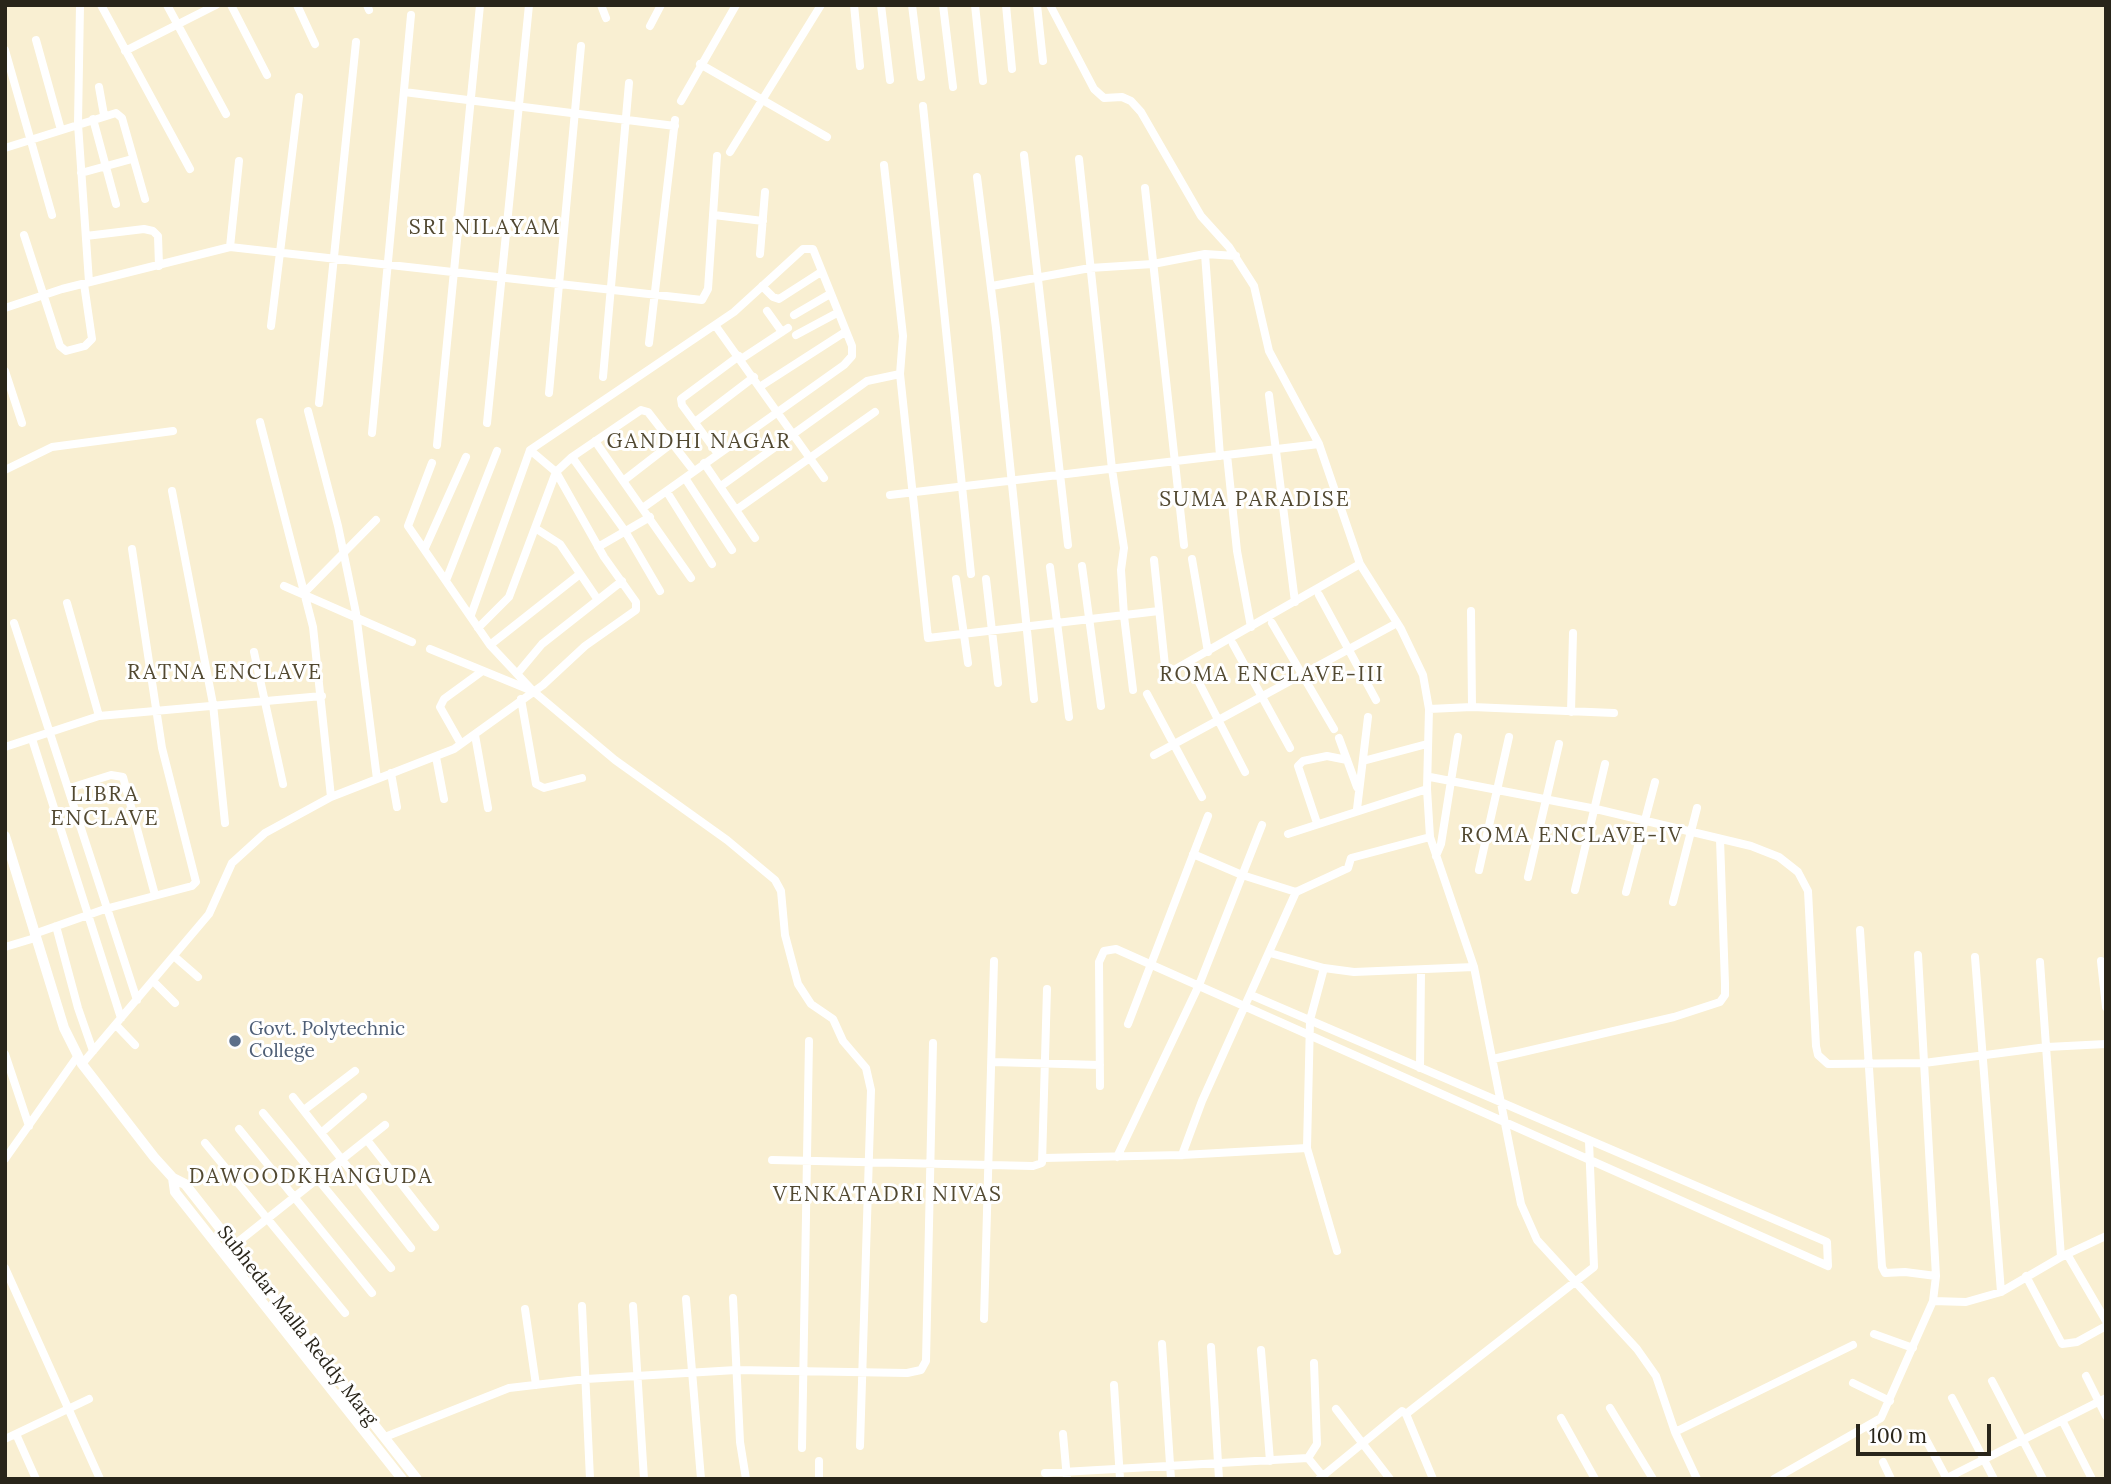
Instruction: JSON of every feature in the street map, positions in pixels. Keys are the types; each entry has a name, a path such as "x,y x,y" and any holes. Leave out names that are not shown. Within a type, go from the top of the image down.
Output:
{"main road":[{"name":"Subhedar Malla Reddy Marg","path":"5,836 64,1028 80,1060 173,1178 185,1184 417,1479"},
{"name":"Subhedar Malla Reddy Marg","path":"173,1178 175,1192 402,1479"}],"street":[{"path":"24,235 60,346 66,351 85,346 93,336 87,283 78,124 80,5"},
{"path":"101,5 190,169"},
{"path":"167,5 226,114"},
{"path":"125,51 216,5"},
{"path":"231,5 267,75"},
{"path":"297,5 315,44"},
{"path":"437,444 480,5"},
{"path":"486,424 529,5"},
{"path":"601,5 606,18"},
{"path":"650,26 661,5"},
{"path":"681,101 736,5"},
{"path":"730,152 821,5"},
{"path":"854,5 860,66"},
{"path":"881,5 890,80"},
{"path":"912,5 921,77"},
{"path":"943,5 953,88"},
{"path":"975,5 983,81"},
{"path":"1006,5 1012,69"},
{"path":"1037,5 1043,61"},
{"path":"1050,5 1094,89 1104,98 1122,97 1131,101 1175,167 1201,216 1236,256 1254,286 1269,351 1319,444 1360,564 1397,623 1423,675 1429,709 1427,744 1430,777 1427,789 1430,837 1474,967 1521,1204 1537,1240 1637,1349 1656,1376 1693,1477"},
{"path":"372,433 411,15"},
{"path":"36,40 61,130"},
{"path":"319,403 356,42"},
{"path":"549,393 581,46"},
{"path":"5,50 52,215"},
{"path":"700,64 827,137"},
{"path":"603,377 629,83"},
{"path":"99,87 104,115"},
{"path":"404,92 625,120 675,123 649,344"},
{"path":"271,326 299,97"},
{"path":"923,106 971,574"},
{"path":"5,149 104,115 119,114 145,200"},
{"path":"93,119 117,204"},
{"path":"1024,155 1068,545"},
{"path":"5,308 87,283 230,247 334,257 611,292 705,298 718,156"},
{"path":"81,173 132,159"},
{"path":"1079,159 1112,469 1124,548 1121,570 1133,690"},
{"path":"230,247 239,161"},
{"path":"884,165 903,336 900,374 928,638 1159,611"},
{"path":"977,177 992,286 1034,699"},
{"path":"1145,188 1184,545"},
{"path":"760,254 765,192"},
{"path":"714,215 762,220"},
{"path":"86,236 144,229 153,231 158,236 159,265"},
{"path":"471,615 530,450 715,325 808,247 813,249 854,351 852,356 779,412 644,507"},
{"path":"992,286 1090,268 1153,264 1205,254 1236,256"},
{"path":"1205,254 1223,455 1251,627"},
{"path":"762,286 779,299 821,272"},
{"path":"794,315 830,294"},
{"path":"718,454 682,405 681,399 785,330 767,311"},
{"path":"796,335 837,313"},
{"path":"715,325 824,478"},
{"path":"761,386 845,332"},
{"path":"5,371 22,423"},
{"path":"720,486 867,382 900,374"},
{"path":"695,422 754,377"},
{"path":"1269,395 1295,602"},
{"path":"478,628 509,597 556,472 572,457 641,410 649,412 693,470"},
{"path":"308,411 356,616 377,779"},
{"path":"736,510 875,412"},
{"path":"260,422 313,627 331,797"},
{"path":"5,470 52,447 173,430"},
{"path":"595,441 644,507 691,578"},
{"path":"623,481 672,443"},
{"path":"890,495 1319,444"},
{"path":"5,1159 80,1060 93,1051 209,914 232,863 265,833 331,797 436,757 461,744 533,691 584,646 636,610 636,602 598,547 556,472 530,450"},
{"path":"447,579 496,452"},
{"path":"425,548 466,457"},
{"path":"572,457 625,531 660,591"},
{"path":"432,463 408,522 490,645 533,691 615,760 727,840 775,880 781,891 785,935 798,984 811,1004 833,1019 843,1041 866,1068 870,1078 859,1446"},
{"path":"704,463 755,538"},
{"path":"685,478 732,550"},
{"path":"172,491 213,704 225,823"},
{"path":"667,492 712,564"},
{"path":"598,547 650,517"},
{"path":"304,593 344,556 376,520"},
{"path":"535,528 560,544 598,600"},
{"path":"5,947 105,909 192,886 196,877 168,782 132,549"},
{"path":"1154,559 1165,666 1171,670 1181,668 1360,564"},
{"path":"1192,559 1208,652"},
{"path":"1082,566 1101,706"},
{"path":"1050,567 1069,717"},
{"path":"490,645 580,574"},
{"path":"956,579 968,663"},
{"path":"986,579 998,683"},
{"path":"517,674 542,644 622,581"},
{"path":"284,586 412,642"},
{"path":"1319,595 1376,700"},
{"path":"67,603 99,716"},
{"path":"1471,611 1472,707"},
{"path":"14,622 70,788 105,909 136,1000"},
{"path":"1272,623 1334,729"},
{"path":"1154,755 1397,623"},
{"path":"1572,712 1573,633"},
{"path":"1233,643 1290,748"},
{"path":"430,649 533,691"},
{"path":"254,652 283,784"},
{"path":"1192,669 1245,772"},
{"path":"461,744 440,707 444,699 481,671"},
{"path":"1147,694 1202,797"},
{"path":"5,747 99,716 157,708 322,696"},
{"path":"521,699 536,785 544,788 582,778"},
{"path":"1429,709 1472,707 1614,713"},
{"path":"1357,809 1368,716"},
{"path":"475,735 488,808"},
{"path":"1436,856 1441,845 1458,737"},
{"path":"1479,870 1509,737"},
{"path":"1339,738 1358,790"},
{"path":"32,739 118,1021 135,1045"},
{"path":"1363,761 1427,744"},
{"path":"1528,877 1559,744"},
{"path":"1317,823 1298,766 1303,761 1327,756 1347,760"},
{"path":"436,757 444,799"},
{"path":"1576,890 1605,764"},
{"path":"391,774 397,807"},
{"path":"70,788 111,775 123,777 155,895"},
{"path":"1430,777 1645,820 1779,857 1805,880 1811,920 1818,1055 1828,1064 1923,1063 2048,1047 2106,1044"},
{"path":"1626,892 1655,782"},
{"path":"1288,834 1357,809 1427,789"},
{"path":"1673,902 1697,808"},
{"path":"1128,1024 1208,816"},
{"path":"1117,1157 1199,985 1262,825"},
{"path":"1193,854 1242,875 1296,892 1342,872 1348,868 1352,858 1430,837"},
{"path":"1493,1059 1674,1017 1720,1002 1725,995 1725,984 1720,839"},
{"path":"1182,1155 1202,1101 1296,892"},
{"path":"56,926 78,1008 93,1051"},
{"path":"1860,930 1882,1267 1885,1273 1905,1272 1936,1276"},
{"path":"1100,1087 1100,957 1109,949 1116,949 1828,1266 1827,1242 1251,995"},
{"path":"1270,953 1324,968 1354,972 1474,967"},
{"path":"1774,1479 1881,1418 1891,1401 1933,1301 1936,1276 1918,955"},
{"path":"175,957 198,978"},
{"path":"1975,957 2001,1292"},
{"path":"984,1319 993,1062 993,961"},
{"path":"2101,961 2106,1007"},
{"path":"2026,1276 2062,1344 2077,1342 2106,1324 2064,1255 2040,962"},
{"path":"1324,968 1310,1020 1307,1148 1337,1251"},
{"path":"1420,1068 1421,971"},
{"path":"153,981 175,1003"},
{"path":"772,1160 932,1165 1033,1166 1042,1163 1047,1064 1047,989"},
{"path":"802,1448 809,1041"},
{"path":"385,1437 509,1388 586,1379 690,1372 736,1370 912,1373 924,1366 932,1165 933,1043"},
{"path":"5,1054 29,1126"},
{"path":"993,1062 1100,1065"},
{"path":"304,1110 355,1071"},
{"path":"292,1097 411,1248"},
{"path":"321,1133 363,1097"},
{"path":"263,1113 391,1268"},
{"path":"233,1246 385,1125"},
{"path":"239,1129 372,1293"},
{"path":"367,1140 435,1227"},
{"path":"1406,1414 1594,1267 1589,1141"},
{"path":"205,1143 345,1313"},
{"path":"1044,1158 1182,1155 1307,1148"},
{"path":"1933,1301 1966,1302 2001,1292 2064,1255 2106,1236"},
{"path":"5,1268 100,1479"},
{"path":"733,1298 736,1370 746,1479"},
{"path":"686,1299 701,1479"},
{"path":"582,1306 590,1479"},
{"path":"633,1306 644,1479"},
{"path":"526,1308 536,1385"},
{"path":"1874,1334 1913,1348"},
{"path":"1162,1344 1171,1479"},
{"path":"1675,1432 1853,1345"},
{"path":"1211,1348 1219,1479"},
{"path":"1261,1350 1270,1461"},
{"path":"1308,1458 1317,1444 1314,1363"},
{"path":"2086,1376 2102,1400 2106,1416"},
{"path":"1992,1381 2043,1479"},
{"path":"1853,1383 1891,1401"},
{"path":"1114,1385 1120,1479"},
{"path":"1952,1398 1994,1479"},
{"path":"5,1439 89,1399"},
{"path":"1923,1434 1946,1478 2102,1400"},
{"path":"1610,1408 1653,1479"},
{"path":"1336,1409 1390,1479"},
{"path":"1308,1458 1322,1478 1402,1411 1406,1414 1433,1479"},
{"path":"1561,1418 1595,1479"},
{"path":"2062,1420 2092,1479"},
{"path":"16,1434 36,1479"},
{"path":"1063,1434 1067,1475"},
{"path":"1045,1473 1067,1475 1119,1468 1308,1458"},
{"path":"818,1479 819,1461"},
{"path":"1883,1462 1891,1479"}],"place":[{"name":"Govt. Polytechnic College","path":"235,1041"}],"district":[{"name":"SRI NILAYAM","path":"485,228"},
{"name":"GANDHI NAGAR","path":"699,442"},
{"name":"SUMA PARADISE","path":"1255,500"},
{"name":"RATNA ENCLAVE","path":"225,673"},
{"name":"ROMA ENCLAVE-III","path":"1272,675"},
{"name":"LIBRA ENCLAVE","path":"105,807"},
{"name":"ROMA ENCLAVE-IV","path":"1572,836"},
{"name":"DAWOODKHANGUDA","path":"311,1177"},
{"name":"VENKATADRI NIVAS","path":"888,1195"}]}
